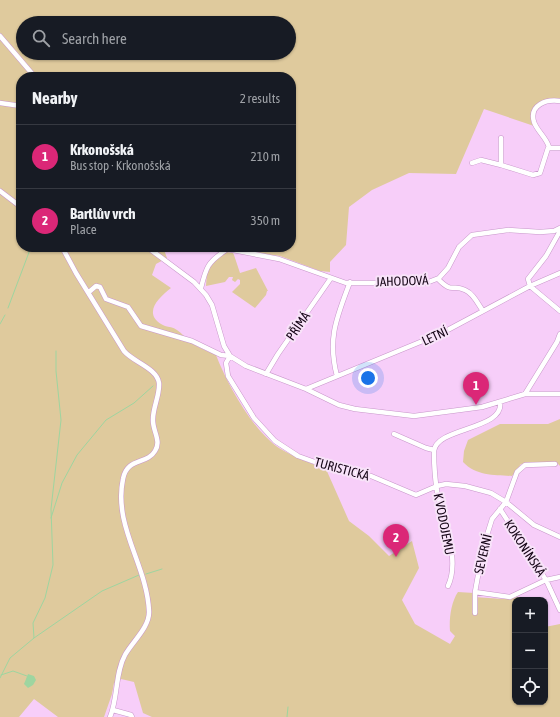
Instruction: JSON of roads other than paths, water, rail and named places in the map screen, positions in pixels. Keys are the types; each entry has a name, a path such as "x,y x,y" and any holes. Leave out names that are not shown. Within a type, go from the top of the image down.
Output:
{"street":[{"path":"0,36 16,55"},
{"path":"20,60 31,72"},
{"path":"472,163 481,160 537,175 540,173 549,147 545,138 535,125 533,116 535,109 540,103 548,100 560,101"},
{"path":"0,103 16,105"},
{"path":"501,138 501,165"},
{"path":"549,147 560,148"},
{"path":"0,191 16,203"},
{"name":"JAHODOVÁ","path":"239,252 279,258 331,278 350,282 426,283 438,279 448,268 459,247 472,235 508,230 540,232 560,230"},
{"path":"560,230 546,256 528,279 530,286 560,311"},
{"path":"65,252 124,351 129,357 154,373 159,384 153,420 157,440 156,450 151,456 129,466 122,480 120,496 124,524 142,570 149,612 145,625 124,657 110,717"},
{"path":"154,252 201,288 212,305 222,343 230,356 246,366 306,389 344,407 410,416 482,407 525,394 560,394"},
{"path":"201,288 208,265 212,259 223,252"},
{"name":"LETNÍ","path":"306,389 429,339 530,286 560,273"},
{"name":"PŘÍMÁ","path":"266,374 278,354 331,278"},
{"path":"438,279 448,288 465,290 472,295 483,311"},
{"path":"337,376 333,345 334,325 350,282"},
{"path":"89,292 96,286 100,287 106,299 128,307 141,326 192,341 221,356 230,356"},
{"path":"525,394 557,342 560,334"},
{"name":"TURISTICKÁ","path":"230,356 226,363 228,376 254,418 275,441 298,456 337,470 371,476 416,495 437,486 446,484 465,486 491,493 506,502 534,525 560,537"},
{"path":"394,434 434,450 438,442 445,438 476,427 497,414 500,410 500,402"},
{"name":"K VODOJEMU","path":"434,450 437,486 451,546 451,579 448,586"},
{"path":"506,502 516,472 520,468 525,465 555,464"},
{"name":"SEVERNÍ","path":"476,613 475,592 483,548 492,519 506,502"},
{"name":"KOKONÍNSKÁ","path":"500,509 546,580 560,610"},
{"path":"475,592 510,597 546,580 560,577"},
{"path":"112,710 131,715 132,717"}],"waterway":[{"path":"8,308 29,252"},
{"path":"0,324 5,315"},
{"path":"0,678 10,658 34,638 33,623 45,598 53,565 51,509 61,420 56,371 56,351"},
{"path":"51,518 62,483 77,455 106,420 134,403 153,386"},
{"path":"146,574 162,569"},
{"path":"34,638 102,591 139,575"},
{"path":"1,675 13,671 27,676"},
{"path":"287,717 288,707"}],"place":[{"name":"Krkonošská","path":"476,405"},
{"name":"Bartlův vrch","path":"396,557"}]}
